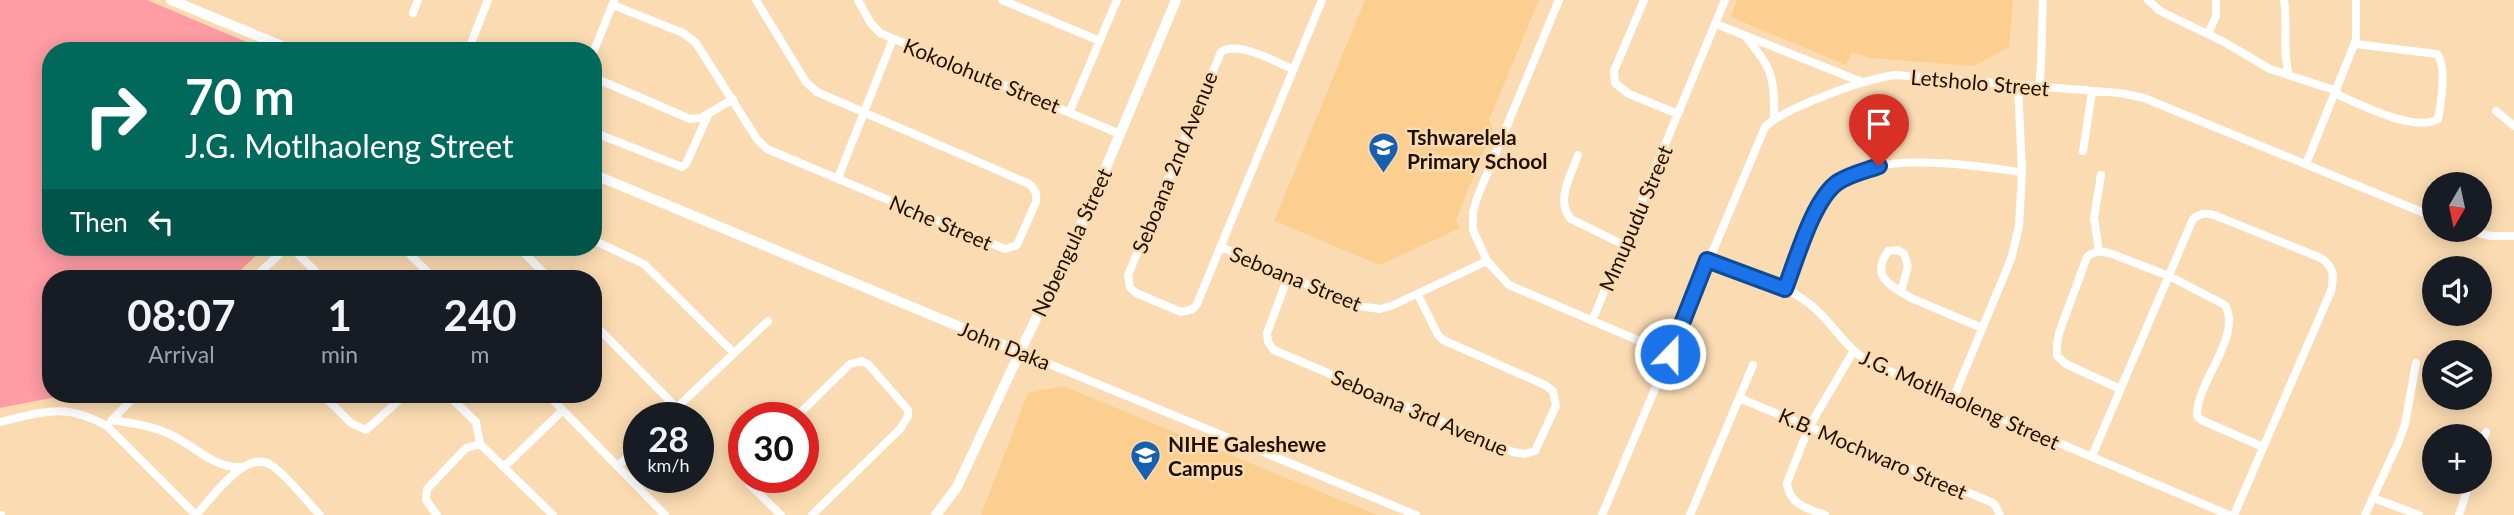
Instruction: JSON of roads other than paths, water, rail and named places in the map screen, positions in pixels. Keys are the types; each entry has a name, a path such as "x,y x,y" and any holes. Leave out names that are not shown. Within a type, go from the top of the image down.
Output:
{"street":[{"path":"172,0 272,42"},
{"path":"413,13 418,0"},
{"path":"472,42 488,0"},
{"name":"Nche Street","path":"614,2 690,38 766,149 1005,249 1011,249 1022,238 1037,202 1037,194 1030,184 827,98 811,87 756,0"},
{"name":"Kokolohute Street","path":"858,0 875,27 893,39 1120,134"},
{"path":"1002,0 1100,41"},
{"path":"1070,111 1118,0"},
{"name":"Nobengula Street","path":"936,515 957,487 1087,213 1175,0"},
{"path":"1559,0 1473,212 1473,230 1487,261 1509,285 1670,354"},
{"path":"1644,0 1614,71 1615,83 1629,94 1678,114"},
{"name":"Mmupudu Street","path":"1592,321 1725,0"},
{"path":"2039,87 2043,0"},
{"path":"2148,0 2160,11 2270,69 2406,121 2425,123 2438,119 2443,69 2442,59 2437,54 2354,44"},
{"path":"2208,34 2216,16 2216,0"},
{"path":"2284,0 2287,29 2284,56 2290,75"},
{"path":"2306,164 2354,44 2356,0"},
{"name":"Seboana Street","path":"1187,312 1197,304 1320,1"},
{"path":"598,42 614,2"},
{"path":"1716,24 1862,82"},
{"path":"1602,515 1761,134 1774,118 1773,77 1765,61 1744,35"},
{"path":"838,178 893,39"},
{"name":"Seboana 2nd Avenue","path":"1187,312 1136,293 1130,287 1128,275 1214,65 1221,52 1235,47 1293,69"},
{"name":"Letsholo Street","path":"1774,118 1862,82 1896,75 2144,98 2422,212"},
{"path":"602,81 695,119 708,115 733,99"},
{"path":"1953,399 2014,245 2020,215 2022,172 2018,85"},
{"path":"2083,151 2092,92"},
{"path":"2496,111 2514,126"},
{"path":"602,136 682,167 686,164 708,115"},
{"path":"1578,155 1563,198 1566,213 1571,219 1624,245"},
{"path":"1785,289 1822,202 1837,183 1854,174 1879,166 1913,161 2022,172"},
{"path":"2099,251 2094,218 2101,175"},
{"name":"John Daka","path":"602,178 1416,515"},
{"path":"2092,456 2193,219 2201,214 2214,215 2321,258 2333,269 2331,291 2232,515"},
{"path":"2492,236 2514,236"},
{"path":"602,244 644,264 734,353"},
{"name":"Seboana Street","path":"1221,247 1288,277 1371,309 1391,306 1418,295 1487,261"},
{"path":"1900,292 1908,266 1904,254 1888,251 1881,270 1886,281 1900,292 1982,328"},
{"path":"2120,388 2066,364 2057,356 2059,333 2087,257 2099,251 2169,276 2225,304 2229,312 2228,331 2199,403 2197,416 2263,447"},
{"path":"263,270 279,256"},
{"path":"299,256 313,270"},
{"path":"411,256 426,270"},
{"path":"527,256 541,270"},
{"name":"J.G. Motlhaoleng Street","path":"1707,260 1785,289 1812,306 1853,352 1870,363 2232,515"},
{"name":"Seboana 3rd Avenue","path":"1288,277 1268,333 1268,342 1274,350 1513,452 1524,454 1535,451 1556,406 1553,391 1443,340 1418,295"},
{"path":"683,402 768,321"},
{"path":"602,332 671,402"},
{"path":"1825,515 1796,503 1788,492 1788,476 1809,427 1853,352"},
{"path":"811,402 850,364 856,362 868,364 908,410 908,416 900,429 812,515"},
{"path":"2365,515 2405,424 2416,363"},
{"path":"1690,515 1754,365"},
{"name":"K.B. Mochwaro Street","path":"1739,398 1991,502 1996,505 2000,515"},
{"path":"109,423 128,403"},
{"path":"330,403 351,423 366,430 396,403"},
{"path":"456,403 476,422 480,444 553,515"},
{"path":"556,403 665,515"},
{"path":"0,422 63,410 109,423 161,431 173,435 221,466 240,467"},
{"path":"505,467 563,410"},
{"path":"109,423 196,515 240,467 254,461 270,464 320,515"},
{"path":"438,515 426,500 427,489 466,449 480,444"},
{"path":"618,466 623,461"},
{"path":"758,493 781,515"},
{"path":"2459,515 2466,494"},
{"path":"2373,498 2419,515"}],"place":[{"name":"Tshwarelela Primary School","path":"1384,175"},
{"name":"NIHE Galeshewe Campus","path":"1145,482"}]}
